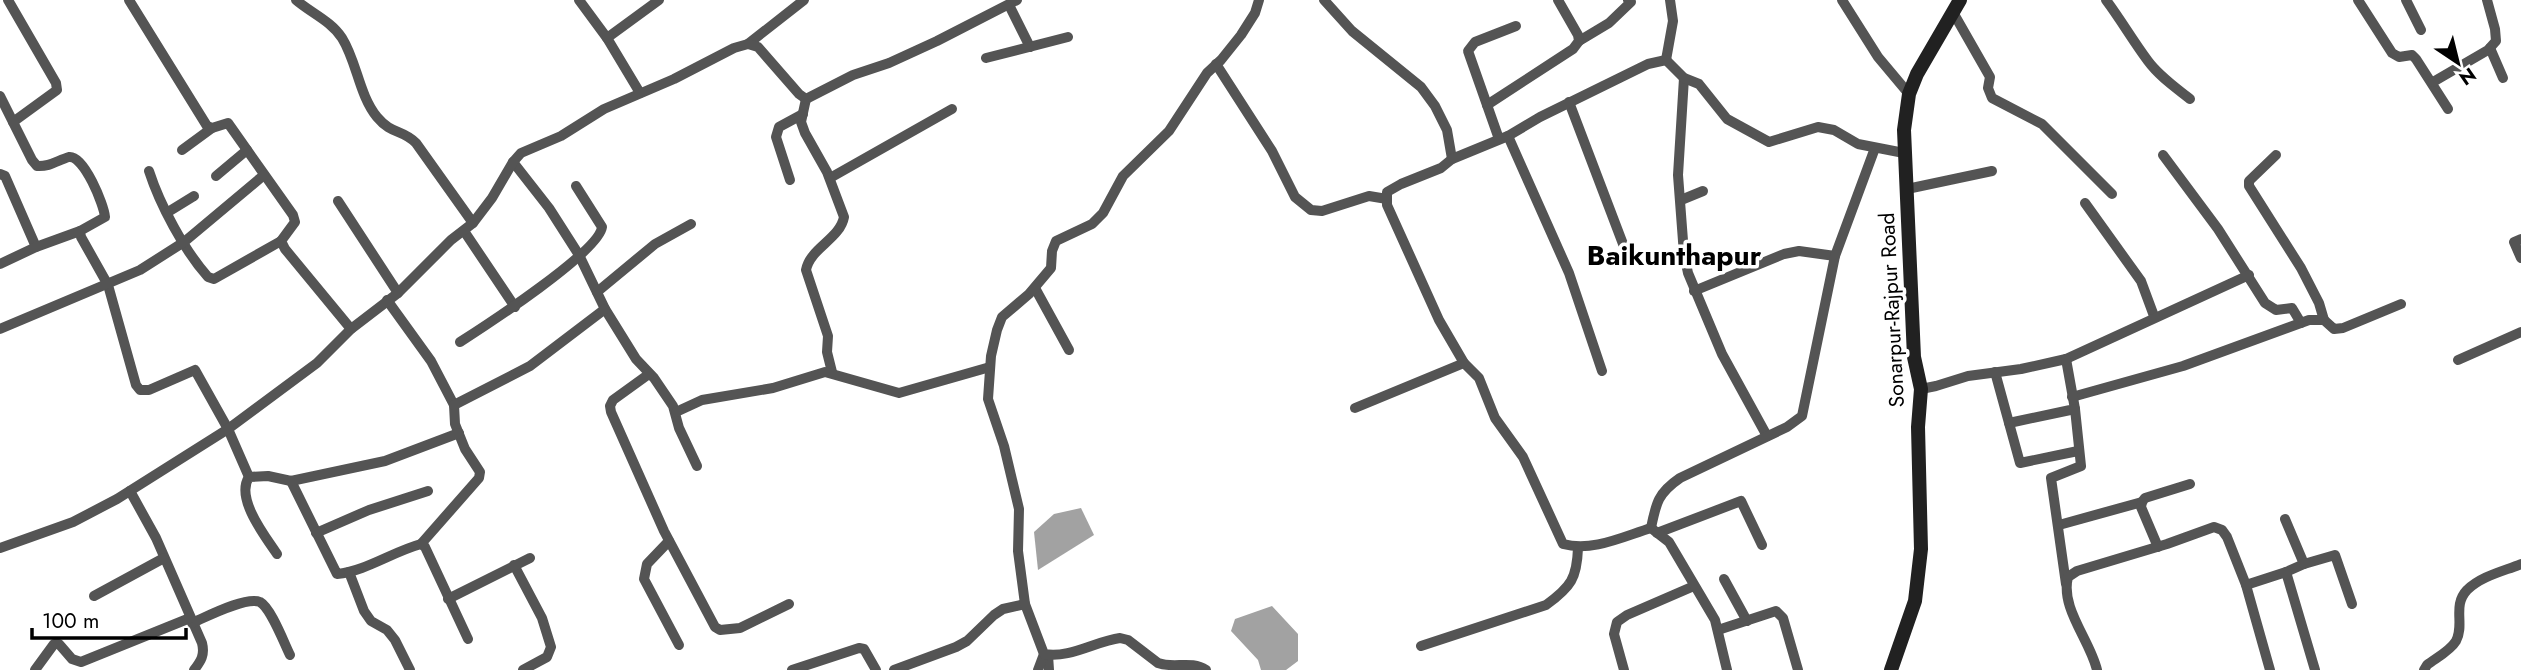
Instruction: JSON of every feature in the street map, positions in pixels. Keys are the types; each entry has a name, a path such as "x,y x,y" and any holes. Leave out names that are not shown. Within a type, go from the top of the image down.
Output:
{"main road":[{"name":"Sonarpur-Rajpur Road","path":"1891,670 1915,601 1921,549 1918,427 1922,389 1914,357 1904,130 1909,94 1917,74 1957,7"}],"street":[{"path":"8,0 56,83 57,90 13,121"},
{"path":"129,0 200,117 212,128"},
{"path":"296,0 327,22 342,38 375,115 394,133 407,134 416,143 515,307"},
{"path":"607,38 659,0"},
{"path":"0,548 73,522 130,492 228,429 317,363 351,329 398,292 468,227 492,198 521,153 561,136 604,109 734,48 748,44 804,0"},
{"path":"1049,670 1046,655 1025,604 1018,551 1019,509 1004,446 988,398 994,342 1002,317 1034,288 1051,268 1052,251 1056,241 1092,224 1103,212 1123,176 1168,131 1207,73 1241,35 1255,13 1259,0"},
{"path":"1324,0 1352,32 1421,88 1435,106 1447,130 1452,159"},
{"path":"1558,0 1579,41"},
{"path":"1487,105 1551,65 1573,49 1579,41 1609,23 1631,2 1628,0"},
{"path":"1667,60 1673,20 1670,0"},
{"path":"1842,0 1878,57 1909,94"},
{"path":"2106,0 2149,62 2166,81 2190,99"},
{"path":"2358,0 2392,53 2399,57 2412,55 2433,82 2448,109"},
{"path":"2406,0 2421,30"},
{"path":"2433,82 2490,48 2496,41 2496,29 2487,0"},
{"path":"585,2 640,93"},
{"path":"806,99 853,75 889,63 1013,3 1030,47"},
{"path":"1957,7 1990,77 1987,88 1992,98 2042,124 2112,194"},
{"path":"1516,26 1475,42 1469,47 1470,60 1487,105 1569,273 1602,371"},
{"path":"986,58 1068,37"},
{"path":"748,44 764,52 806,99"},
{"path":"2490,48 2503,78"},
{"path":"1667,60 1684,78 1699,84 1727,119 1769,142 1818,127 1834,130 1858,144 1904,153"},
{"path":"1667,60 1648,64 1504,137 1452,159 1441,169 1401,184 1387,192 1387,205 1439,320 1464,363 1479,378 1495,418 1523,457 1563,544 1578,548 1600,544 1654,530 1741,501 1762,545"},
{"path":"1216,64 1272,151 1295,197 1311,210 1322,211 1369,196 1387,199"},
{"path":"1684,78 1678,150 1684,254 1694,291 1722,354 1767,436"},
{"path":"0,96 37,166 45,167 70,157 76,158 84,166 105,217 80,231 0,264"},
{"path":"806,99 801,122 830,178 843,211 842,223 808,261 806,270 828,336 827,352 832,372"},
{"path":"1569,102 1623,244"},
{"path":"830,178 952,109"},
{"path":"790,180 776,137 779,127 803,114"},
{"path":"149,171 155,188 184,242 208,277 214,279 281,241 295,222 293,215 228,123 212,128 182,150"},
{"path":"1654,530 1659,497 1668,486 1787,427 1802,416 1835,256 1875,148"},
{"path":"216,176 247,150"},
{"path":"2163,155 2249,275 2265,303 2276,310 2292,308 2301,323"},
{"path":"2276,155 2249,181 2249,186 2301,268 2319,303 2324,320 2333,329 2343,328 2401,304"},
{"path":"513,162 549,208 579,255 605,309 676,412 679,428 697,466"},
{"path":"1907,189 1992,171"},
{"path":"0,174 5,176 36,247"},
{"path":"0,329 140,270 184,242 264,175"},
{"path":"460,342 515,307 602,233 603,227 576,186"},
{"path":"1681,200 1703,191"},
{"path":"168,212 194,196"},
{"path":"338,201 398,292"},
{"path":"2085,204 2141,281 2154,316"},
{"path":"597,292 654,244 691,224"},
{"path":"80,231 108,285 136,385 141,390 149,390 195,370 228,429 249,477"},
{"path":"2521,239 2514,242 2521,258"},
{"path":"281,241 285,250 351,329"},
{"path":"1694,291 1784,254 1799,251 1835,256"},
{"path":"1922,389 1968,376 2066,359 2154,316 2249,275"},
{"path":"1034,288 1069,350"},
{"path":"291,481 337,573 349,572 421,544 479,478 480,472 465,449 455,424 454,405 431,361 387,300"},
{"path":"454,405 530,366 605,309"},
{"path":"2009,423 2183,366 2301,323 2324,320"},
{"path":"2458,360 2521,332"},
{"path":"2066,359 2081,466 2051,478 2073,615 2097,670"},
{"path":"1356,408 1464,363"},
{"path":"676,412 702,400 761,390 817,373 832,372 849,380 899,393 990,367"},
{"path":"1994,372 2020,463 2078,451"},
{"path":"649,374 613,400 610,406 670,541 715,626 720,630 740,628 789,604"},
{"path":"249,477 268,476 291,481 385,461 459,433"},
{"path":"249,477 244,486 245,497 257,525 277,554"},
{"path":"2059,525 2142,502 2145,498 2190,484"},
{"path":"316,533 369,510 428,491"},
{"path":"130,492 164,558 204,652 194,670"},
{"path":"2142,502 2141,507 2158,547"},
{"path":"2285,519 2304,564"},
{"path":"2066,584 2068,576 2077,570 2158,547 2214,527 2222,530 2246,585 2270,670"},
{"path":"1654,530 1669,542 1715,620 1727,670"},
{"path":"670,541 647,564 644,579 679,645"},
{"path":"421,544 428,551 468,639"},
{"path":"1420,646 1546,605 1574,578 1578,548"},
{"path":"2246,585 2335,555 2352,604"},
{"path":"94,596 164,558"},
{"path":"448,599 530,558"},
{"path":"2424,670 2455,642 2458,633 2458,604 2466,590 2479,581 2521,564"},
{"path":"514,565 542,618 551,647 547,657 523,670"},
{"path":"349,572 364,611 371,621 387,630 395,640 410,670"},
{"path":"2286,572 2315,670"},
{"path":"1724,579 1747,621"},
{"path":"1624,670 1614,635 1617,622 1694,586"},
{"path":"35,670 54,644 59,644 72,659 81,662 236,604 254,601 260,602 267,609 290,655"},
{"path":"894,670 956,647 967,641 1003,609 1025,604"},
{"path":"1718,630 1776,611 1780,613 1798,670"},
{"path":"1038,670 1046,655 1121,638 1128,639 1158,663 1200,665 1206,670"},
{"path":"792,670 859,648 864,649 876,670"}],"shaded area":[{"path":"1081,508 1094,535 1038,570 1034,532 1054,514"},
{"path":"1272,606 1298,634 1298,661 1286,670 1261,670 1258,660 1231,631 1235,619"}],"district":[{"name":"Baikunthapur","path":"1674,255"}]}
